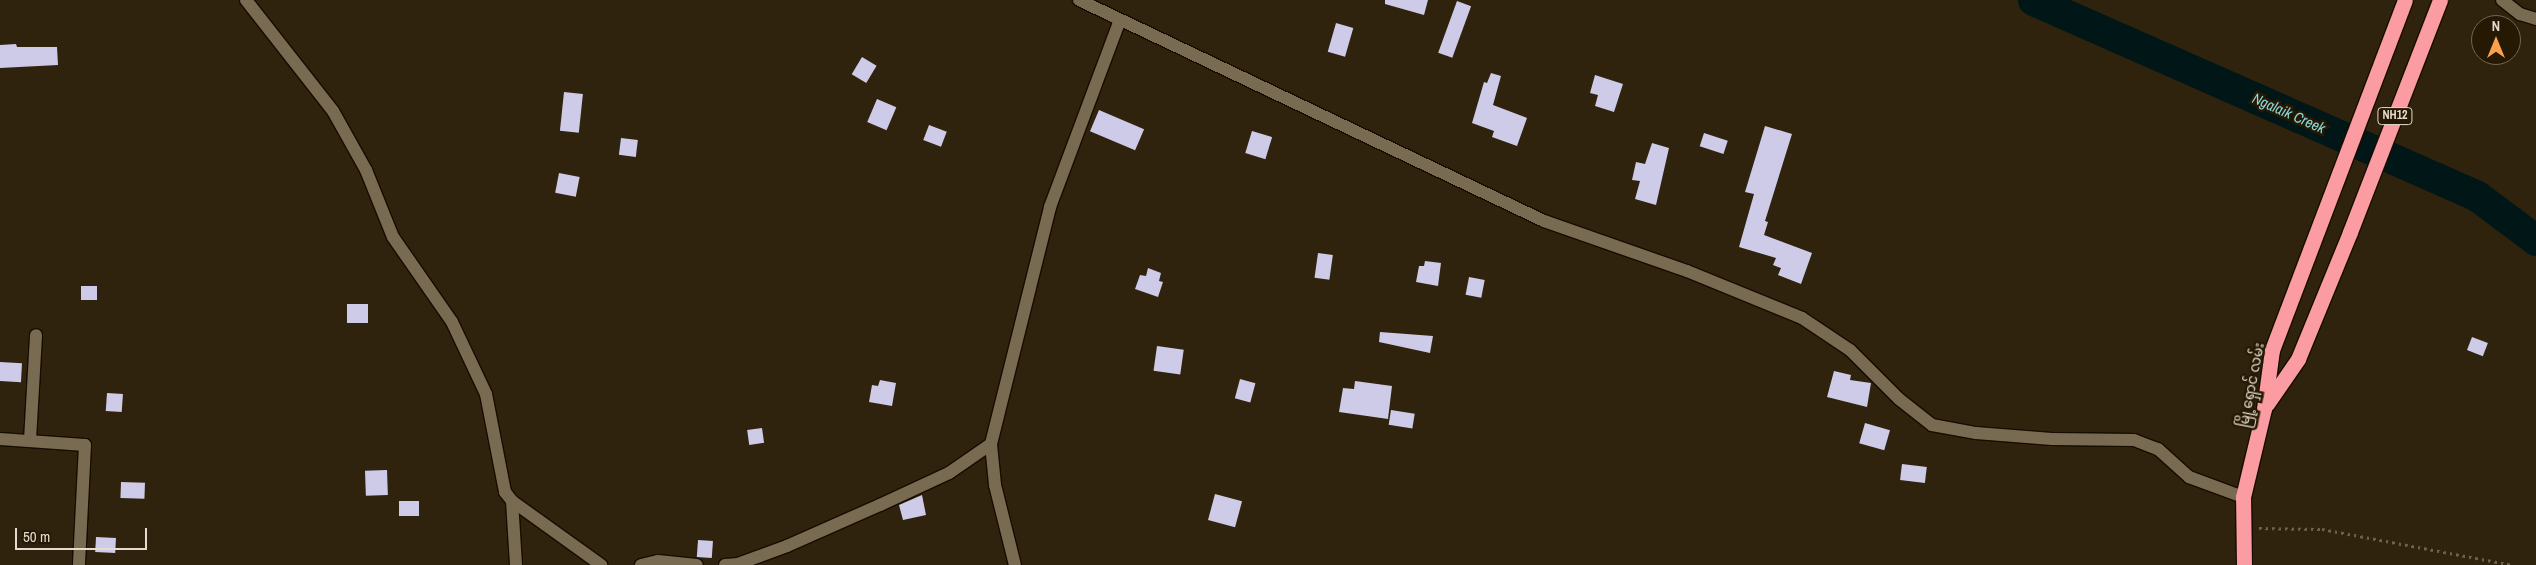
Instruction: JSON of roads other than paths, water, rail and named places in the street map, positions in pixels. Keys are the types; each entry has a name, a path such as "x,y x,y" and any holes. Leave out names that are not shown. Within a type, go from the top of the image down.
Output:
{"highway":[{"name":"မြို့ရှောင် လမ်း","path":"2244,565 2243,496 2264,409 2272,350 2324,219 2405,0"},
{"name":"NH12","path":"2264,409 2298,359 2350,232 2440,0"}],"street":[{"path":"246,0 333,111 366,170 393,237 452,322 486,394 502,483 512,501 600,565"},
{"path":"1078,0 1119,22 1544,221 1687,270 1802,318 1850,350 1899,399 1932,425 1976,432 2052,439 2134,440 2158,449 2189,477 2243,496"},
{"path":"2502,0 2520,14 2536,19"},
{"path":"1015,565 995,485 991,444 1050,207 1119,22"},
{"path":"30,440 36,335"},
{"path":"0,439 85,445 79,565"},
{"path":"725,565 738,564 787,546 880,505 949,473 991,444"},
{"path":"512,501 516,565"},
{"path":"641,565 658,561 697,565"}],"waterway":[{"name":"Ngalaik Creek","path":"2033,0 2477,196 2536,240"}]}
